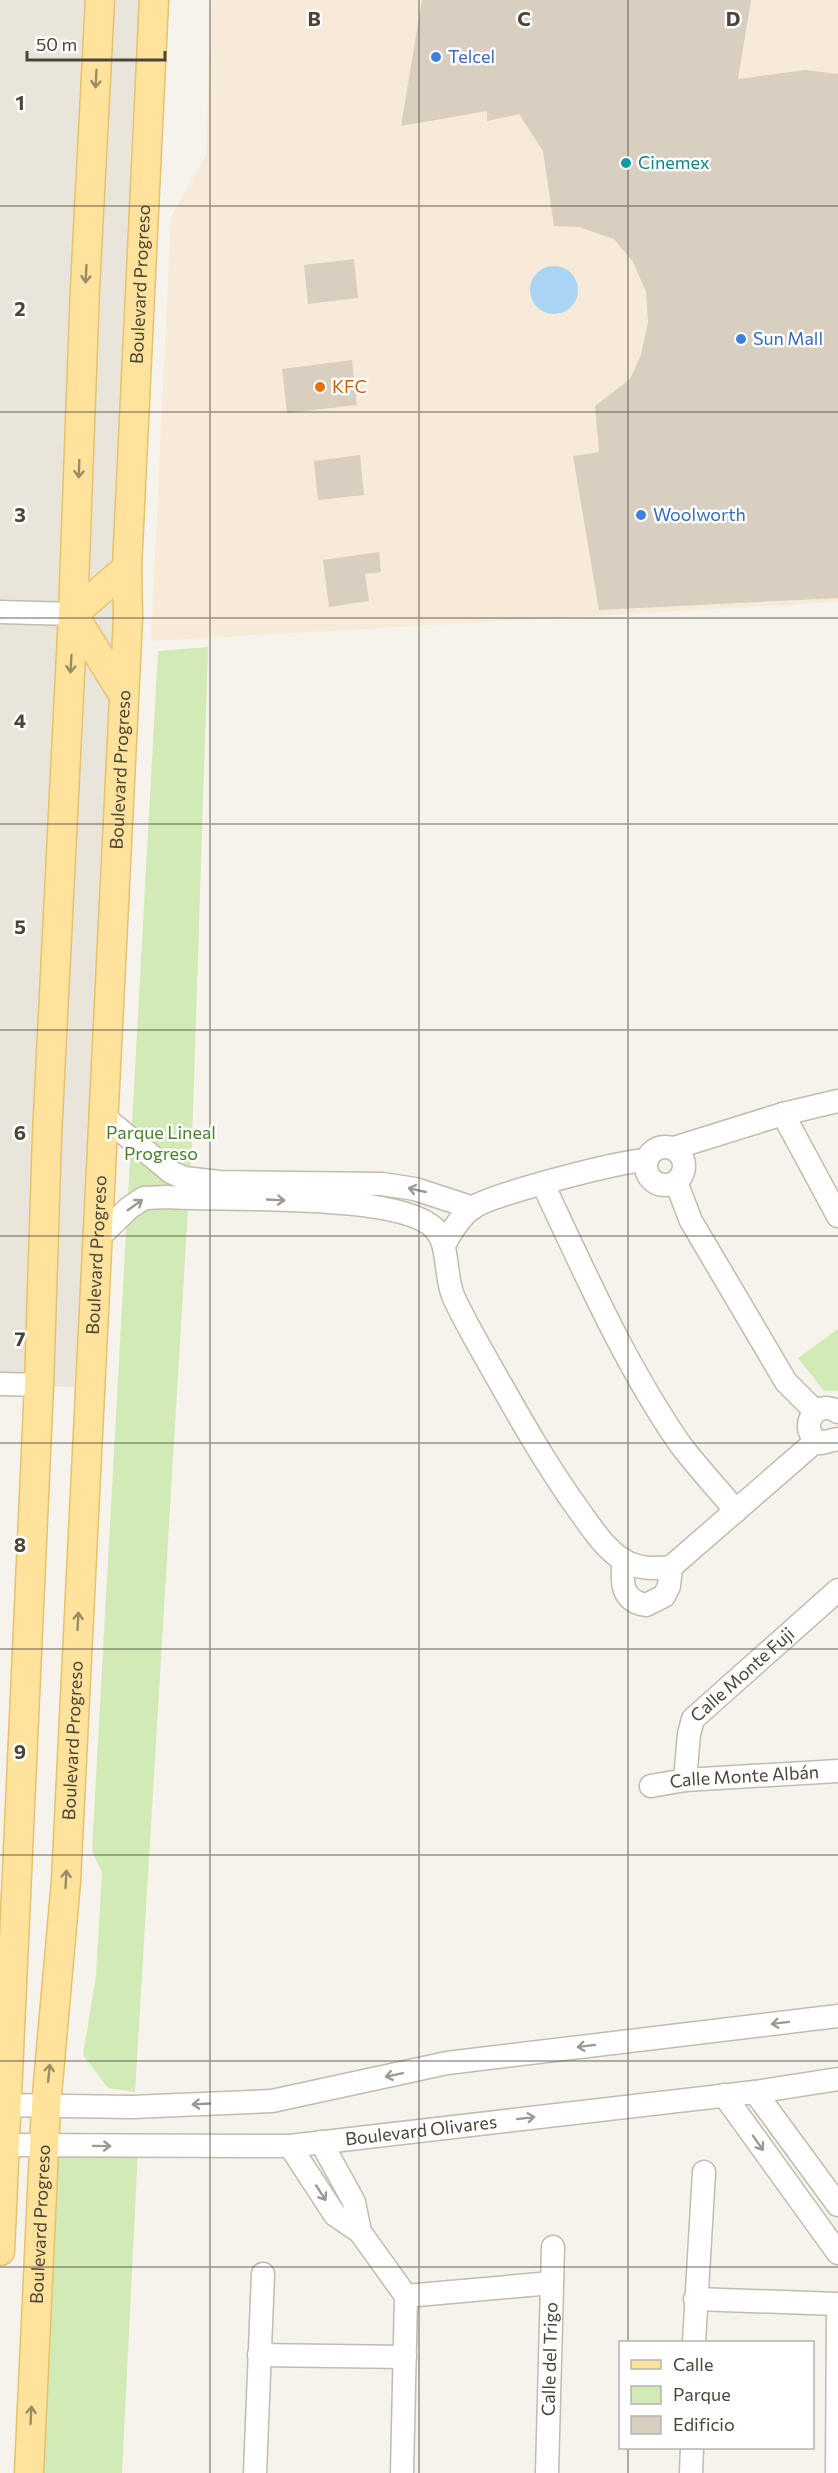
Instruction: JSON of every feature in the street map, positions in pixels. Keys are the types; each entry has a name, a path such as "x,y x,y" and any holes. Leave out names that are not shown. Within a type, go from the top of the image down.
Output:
{"main road":[{"path":"0,2251 3,2106 39,1386 47,1136 74,614 85,288 100,0"},
{"name":"Boulevard Progreso","path":"29,2473 46,2106 66,1881 128,618 127,568 154,0"},
{"path":"74,614 127,568"},
{"path":"74,614 123,694"}],"street":[{"path":"0,612 74,614"},
{"path":"674,1148 783,1114 838,1101"},
{"path":"783,1114 838,1216"},
{"path":"103,1116 171,1172 184,1188"},
{"path":"668,1146 674,1148 680,1152 685,1164 681,1177 676,1182 663,1185 651,1179 646,1167 647,1160 655,1149 668,1146"},
{"path":"444,1245 452,1230 473,1208 543,1184 620,1163 647,1160"},
{"path":"676,1182 691,1221 786,1382 815,1412"},
{"path":"543,1184 616,1338 651,1399 682,1446 736,1511"},
{"path":"97,1239 129,1208 144,1198 184,1188 381,1195 415,1189 473,1208"},
{"path":"381,1195 435,1229 444,1245 445,1268 452,1295 531,1437 597,1536 624,1560 642,1568 671,1567 736,1511 827,1440 808,1426 815,1412 825,1407 838,1412"},
{"path":"0,1384 39,1386"},
{"path":"624,1560 621,1581 625,1593 630,1600 646,1605 664,1596 669,1586 671,1567"},
{"name":"Calle Monte Fuji","path":"685,1779 689,1734 693,1719 838,1590"},
{"name":"Calle Monte Albán","path":"651,1786 685,1779 837,1768"},
{"path":"3,2106 132,2107 272,2101 447,2063 838,2016"},
{"name":"Boulevard Olivares","path":"3,2145 290,2145 755,2092 838,2079"},
{"path":"755,2092 838,2205"},
{"path":"724,2095 838,2253"},
{"path":"321,2142 354,2202 360,2232"},
{"path":"290,2145 335,2215 360,2232 406,2295 402,2473"},
{"path":"694,2341 704,2172"},
{"name":"Calle del Trigo","path":"547,2473 553,2247"},
{"path":"255,2473 263,2274"},
{"path":"406,2295 551,2283"},
{"path":"695,2299 838,2304"},
{"path":"837,2473 838,2315"},
{"path":"259,2355 405,2357"},
{"path":"691,2473 692,2449"}],"shaded area":[{"path":"0,0 154,0 89,1388 0,1383"},
{"path":"211,0 838,0 838,602 151,641 171,217 206,155"}],"green space":[{"name":"Parque Lineal Progreso","path":"208,647 192,1142 135,2092 108,2088 83,2055 96,1976 102,1872 92,1851 158,651"},
{"path":"838,1329 838,1391 824,1391 798,1358"},
{"path":"138,2150 122,2473 40,2473 56,2152"}],"water":[{"path":"549,266 559,266 571,273 578,285 578,295 571,307 559,314 549,314 534,303 530,295 530,285 541,270"}],"building":[{"name":"Sun Mall","path":"422,0 751,0 738,79 805,70 838,74 838,598 599,610 573,456 599,452 595,406 630,379 641,355 648,322 646,292 633,262 614,239 579,227 554,226 543,151 519,114 487,121 487,111 401,126"},
{"path":"354,259 358,298 308,304 304,265"},
{"name":"KFC","path":"352,360 357,405 287,413 282,369"},
{"path":"360,455 364,495 318,500 314,461"},
{"path":"379,552 381,572 365,574 369,601 329,607 323,560"}],"place":[{"name":"Telcel","path":"436,57"},
{"name":"Cinemex","path":"626,163"},
{"name":"Sun Mall","path":"741,339"},
{"name":"KFC","path":"320,387"},
{"name":"Woolworth","path":"641,515"}]}
